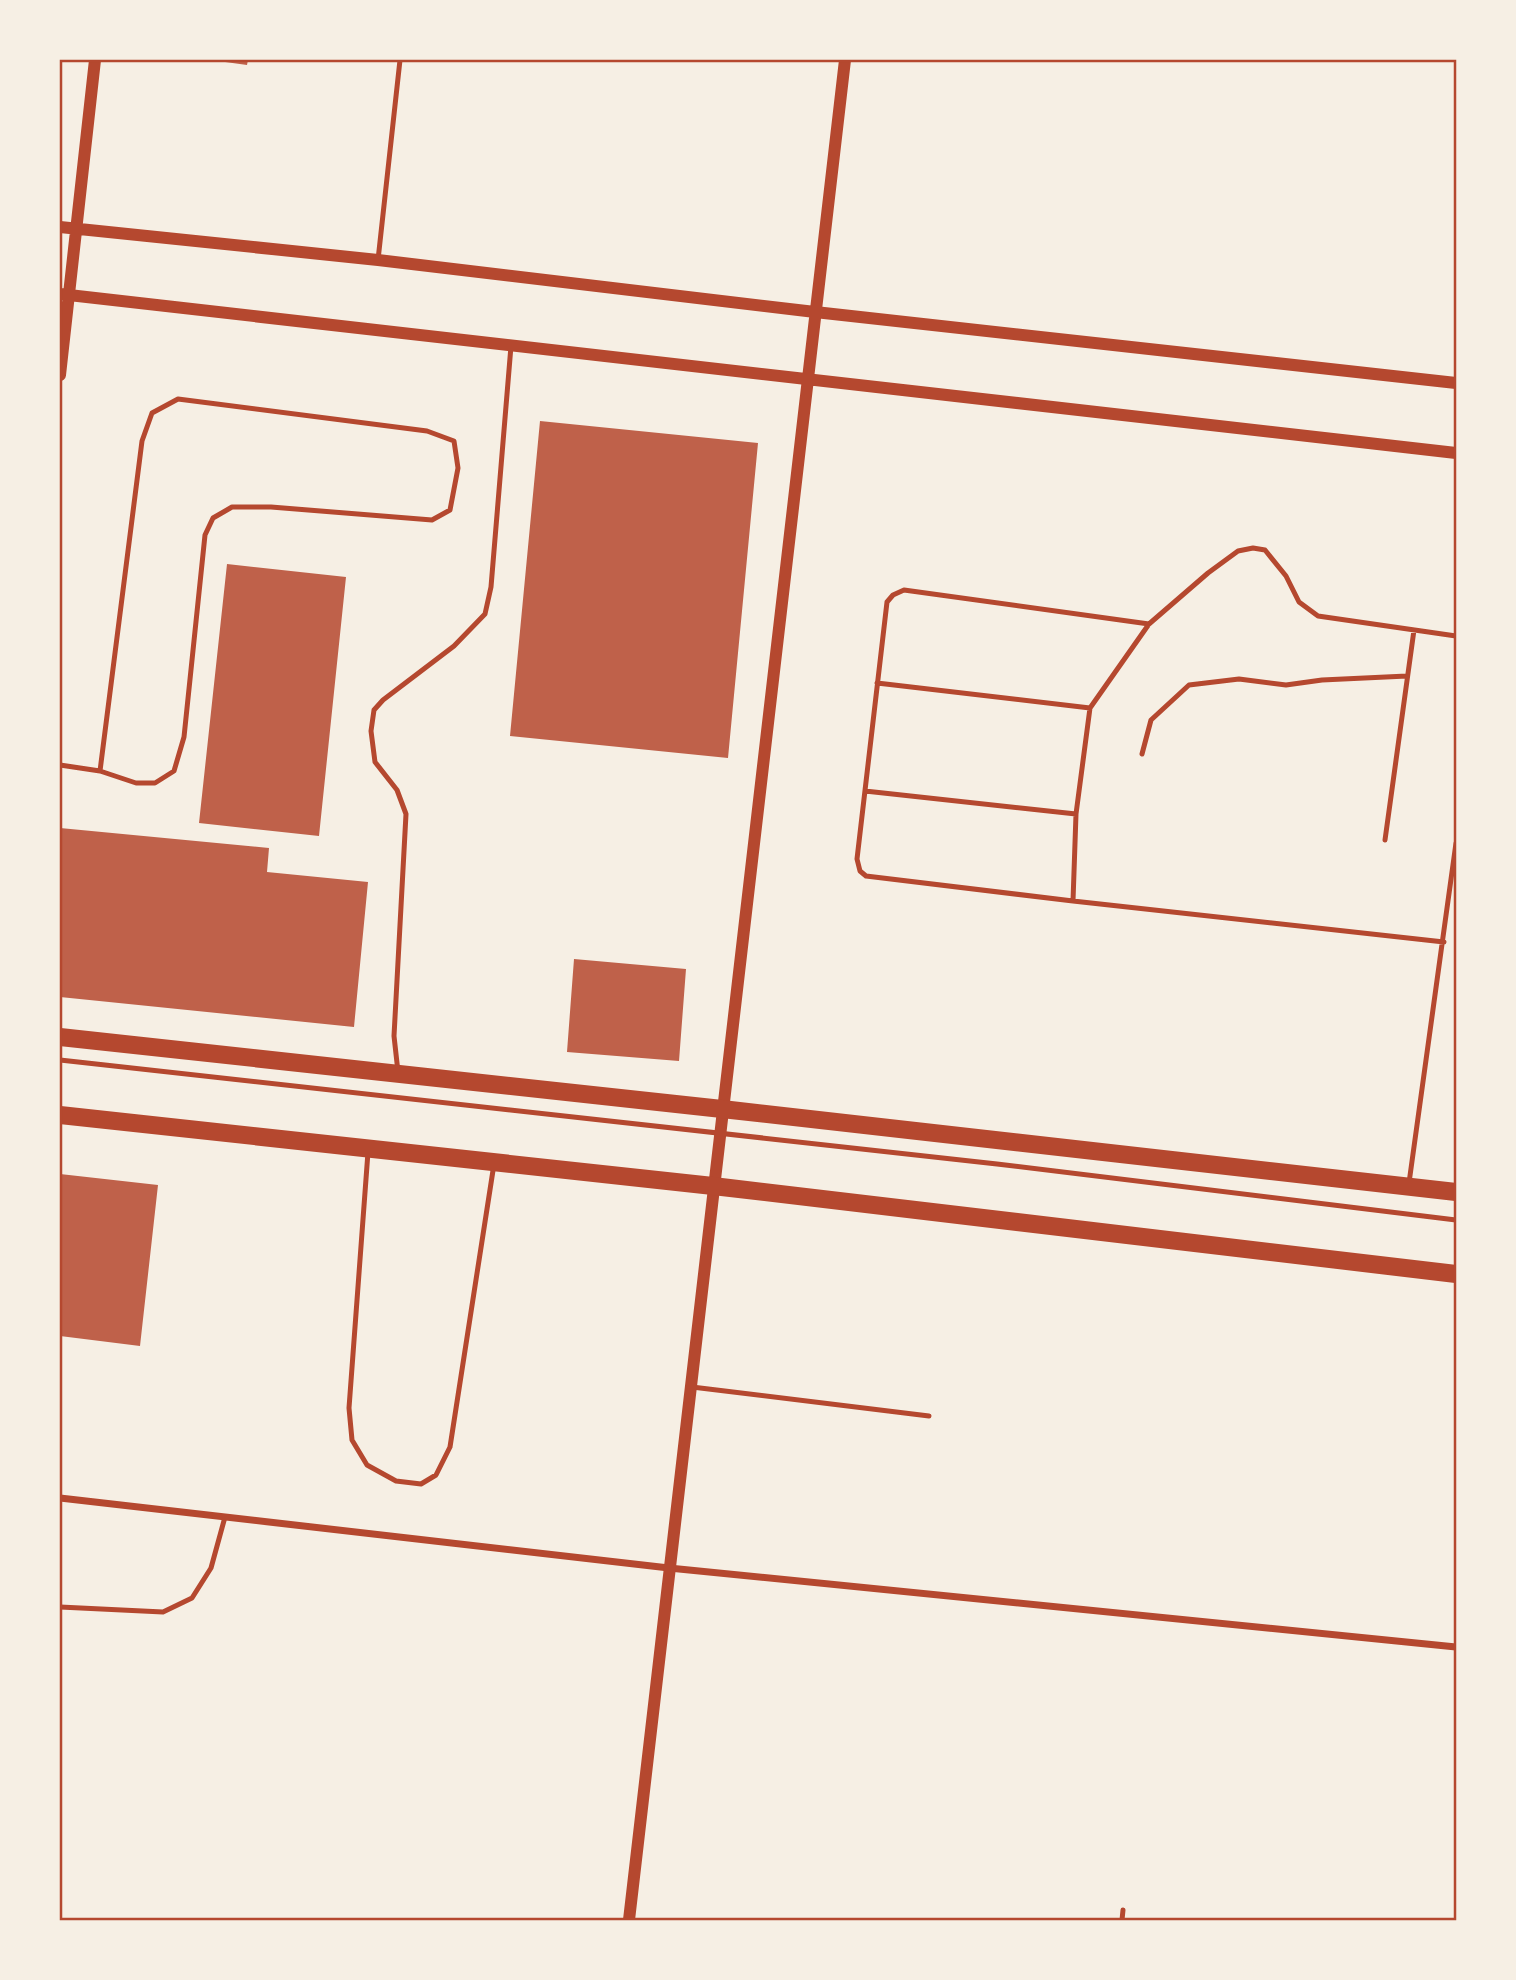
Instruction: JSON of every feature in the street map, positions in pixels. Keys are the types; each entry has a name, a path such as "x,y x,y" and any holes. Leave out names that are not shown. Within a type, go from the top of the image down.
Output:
{"main road":[{"path":"60,1037 1457,1192"},
{"path":"60,1115 713,1186 1457,1274"}],"street":[{"path":"60,375 64,295 76,229 94,60"},
{"path":"629,1920 845,60"},
{"path":"60,227 377,260 815,312 1457,383"},
{"path":"64,295 1457,453"},
{"path":"60,1498 669,1569 1457,1647"}],"lane":[{"path":"377,260 400,60"},
{"path":"398,1075 394,1036 406,814 397,790 375,762 370,731 374,710 383,700 454,646 485,614 491,587 511,346"},
{"path":"60,765 100,771 136,783 155,783 174,771 184,737 205,535 214,518 232,507 258,507 432,520 450,509 458,468 454,441 427,431 178,399 152,413 142,441 100,771"},
{"path":"1073,901 1076,814 1090,708 1149,624 1238,551 1253,548 1265,550 1286,576 1299,602 1318,617 1457,636"},
{"path":"1149,624 904,590 893,594 887,602 877,683 857,859 860,871 866,876 1444,942"},
{"path":"1385,839 1414,630"},
{"path":"1142,754 1151,720 1189,685 1239,679 1286,685 1322,680 1408,676"},
{"path":"877,683 1090,708"},
{"path":"865,791 1076,814"},
{"path":"1409,1186 1457,843"},
{"path":"60,1060 997,1164 1457,1220"},
{"path":"369,1149 349,1408 352,1440 367,1465 396,1481 421,1484 436,1475 450,1447 494,1163"},
{"path":"690,1387 929,1416"},
{"path":"60,1607 163,1612 192,1598 211,1568 225,1517"},
{"path":"1122,1920 1123,1910"}],"building":[{"path":"218,60 248,60 247,65"},
{"path":"540,421 758,443 728,758 510,736"},
{"path":"227,564 346,577 319,836 199,823"},
{"path":"60,828 269,848 267,872 368,882 354,1027 60,997"},
{"path":"574,959 686,969 679,1061 567,1052"},
{"path":"60,1174 158,1185 140,1346 60,1336"}]}
